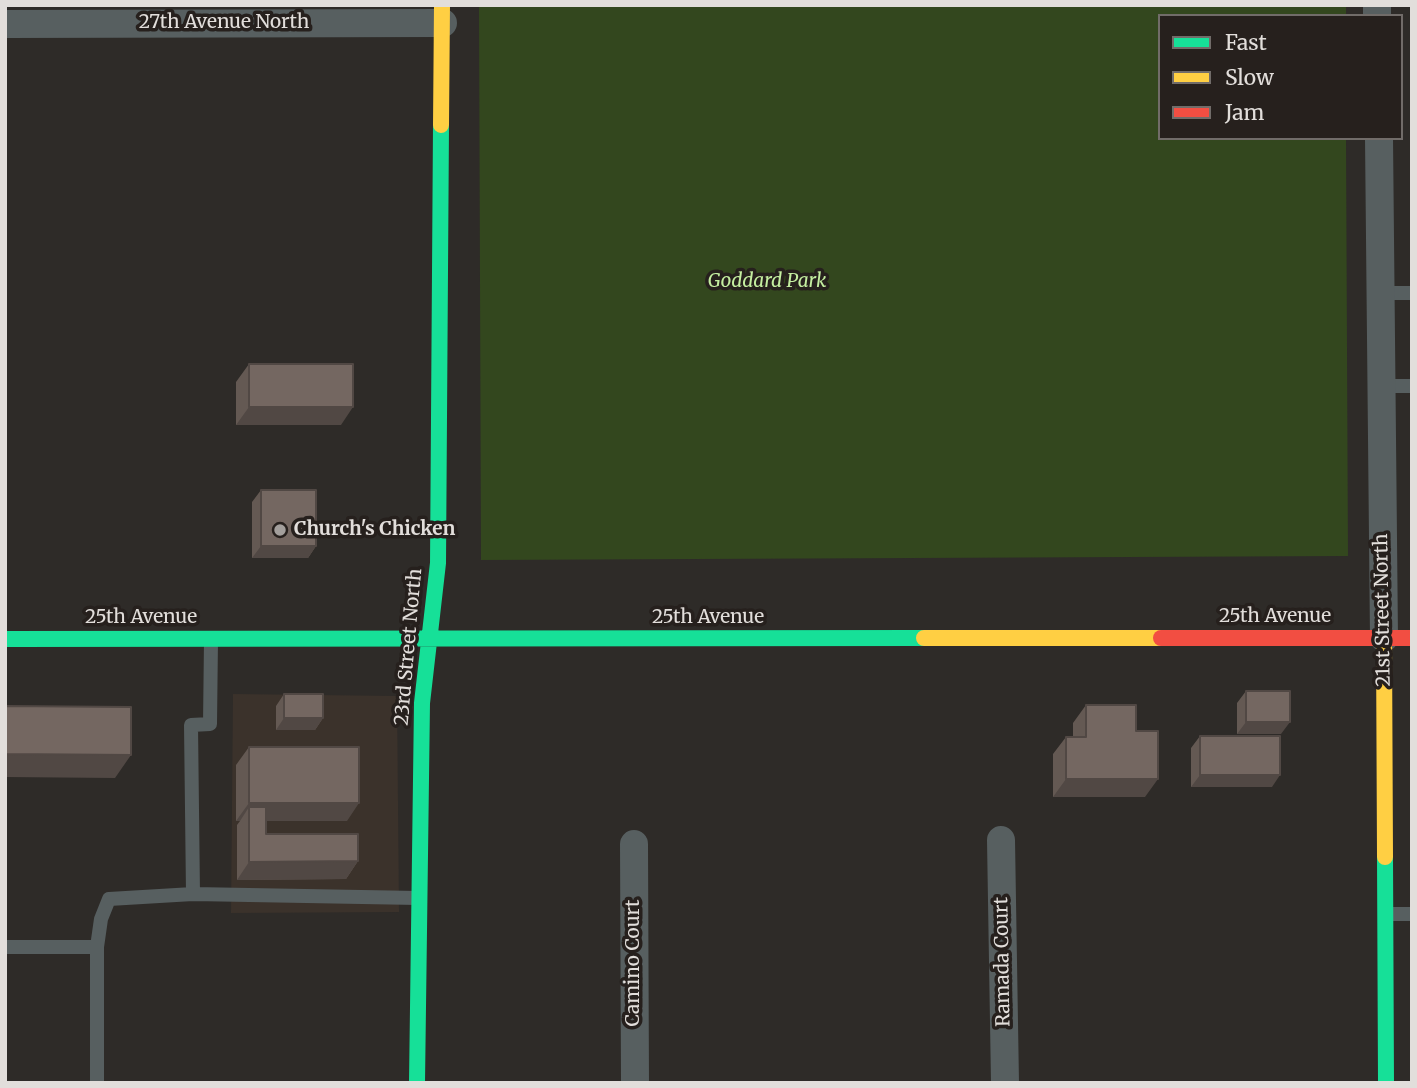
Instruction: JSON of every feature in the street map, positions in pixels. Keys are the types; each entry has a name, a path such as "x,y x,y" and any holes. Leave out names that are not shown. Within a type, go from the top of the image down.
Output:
{"street":[{"name":"27th Avenue North","path":"5,24 443,14"},
{"name":"23rd Street North","path":"417,1083 422,703 438,563 443,14"},
{"name":"21st Street North","path":"1379,140 1386,1083"},
{"name":"25th Avenue","path":"5,639 1412,638"},
{"name":"Ramada Court","path":"1001,840 1005,1083"},
{"name":"Camino Court","path":"634,844 635,1083"}],"lane":[{"path":"1380,293 1412,293"},
{"path":"1381,386 1412,386"},
{"path":"192,894 191,725 211,724 211,639"},
{"path":"97,1083 97,947 101,919 109,899 192,894 419,898"},
{"path":"1385,914 1412,915"},
{"path":"5,947 97,947"}],"shaded area":[{"path":"233,694 397,696 399,912 231,913"}],"green space":[{"name":"Goddard Park","path":"479,5 1346,5 1346,14 1158,14 1158,140 1346,140 1348,556 481,560"}],"building":[{"path":"249,364 353,364 353,407 249,407"},
{"name":"Church's Chicken","path":"261,490 316,490 316,546 261,546"},
{"path":"1246,691 1290,691 1290,722 1246,722"},
{"path":"284,694 323,694 323,718 284,718"},
{"path":"1086,705 1136,705 1136,731 1158,731 1158,779 1066,779 1066,737 1086,737"},
{"path":"5,706 131,707 131,755 5,754"},
{"path":"1200,736 1280,736 1280,775 1200,775"},
{"path":"249,747 359,747 359,803 249,803"},
{"path":"249,807 266,807 266,834 358,834 358,861 249,862"}],"traffic: fast":[{"path":"417,1083 422,703 438,563 441,125"},
{"path":"5,639 924,638"},
{"path":"1385,857 1386,1083"}],"traffic: slow":[{"path":"441,125 442,5"},
{"path":"924,638 1161,638"},
{"path":"1384,638 1385,857"}],"traffic: jam":[{"path":"1161,638 1412,638"}],"place":[{"name":"Church's Chicken","path":"280,530"}]}
